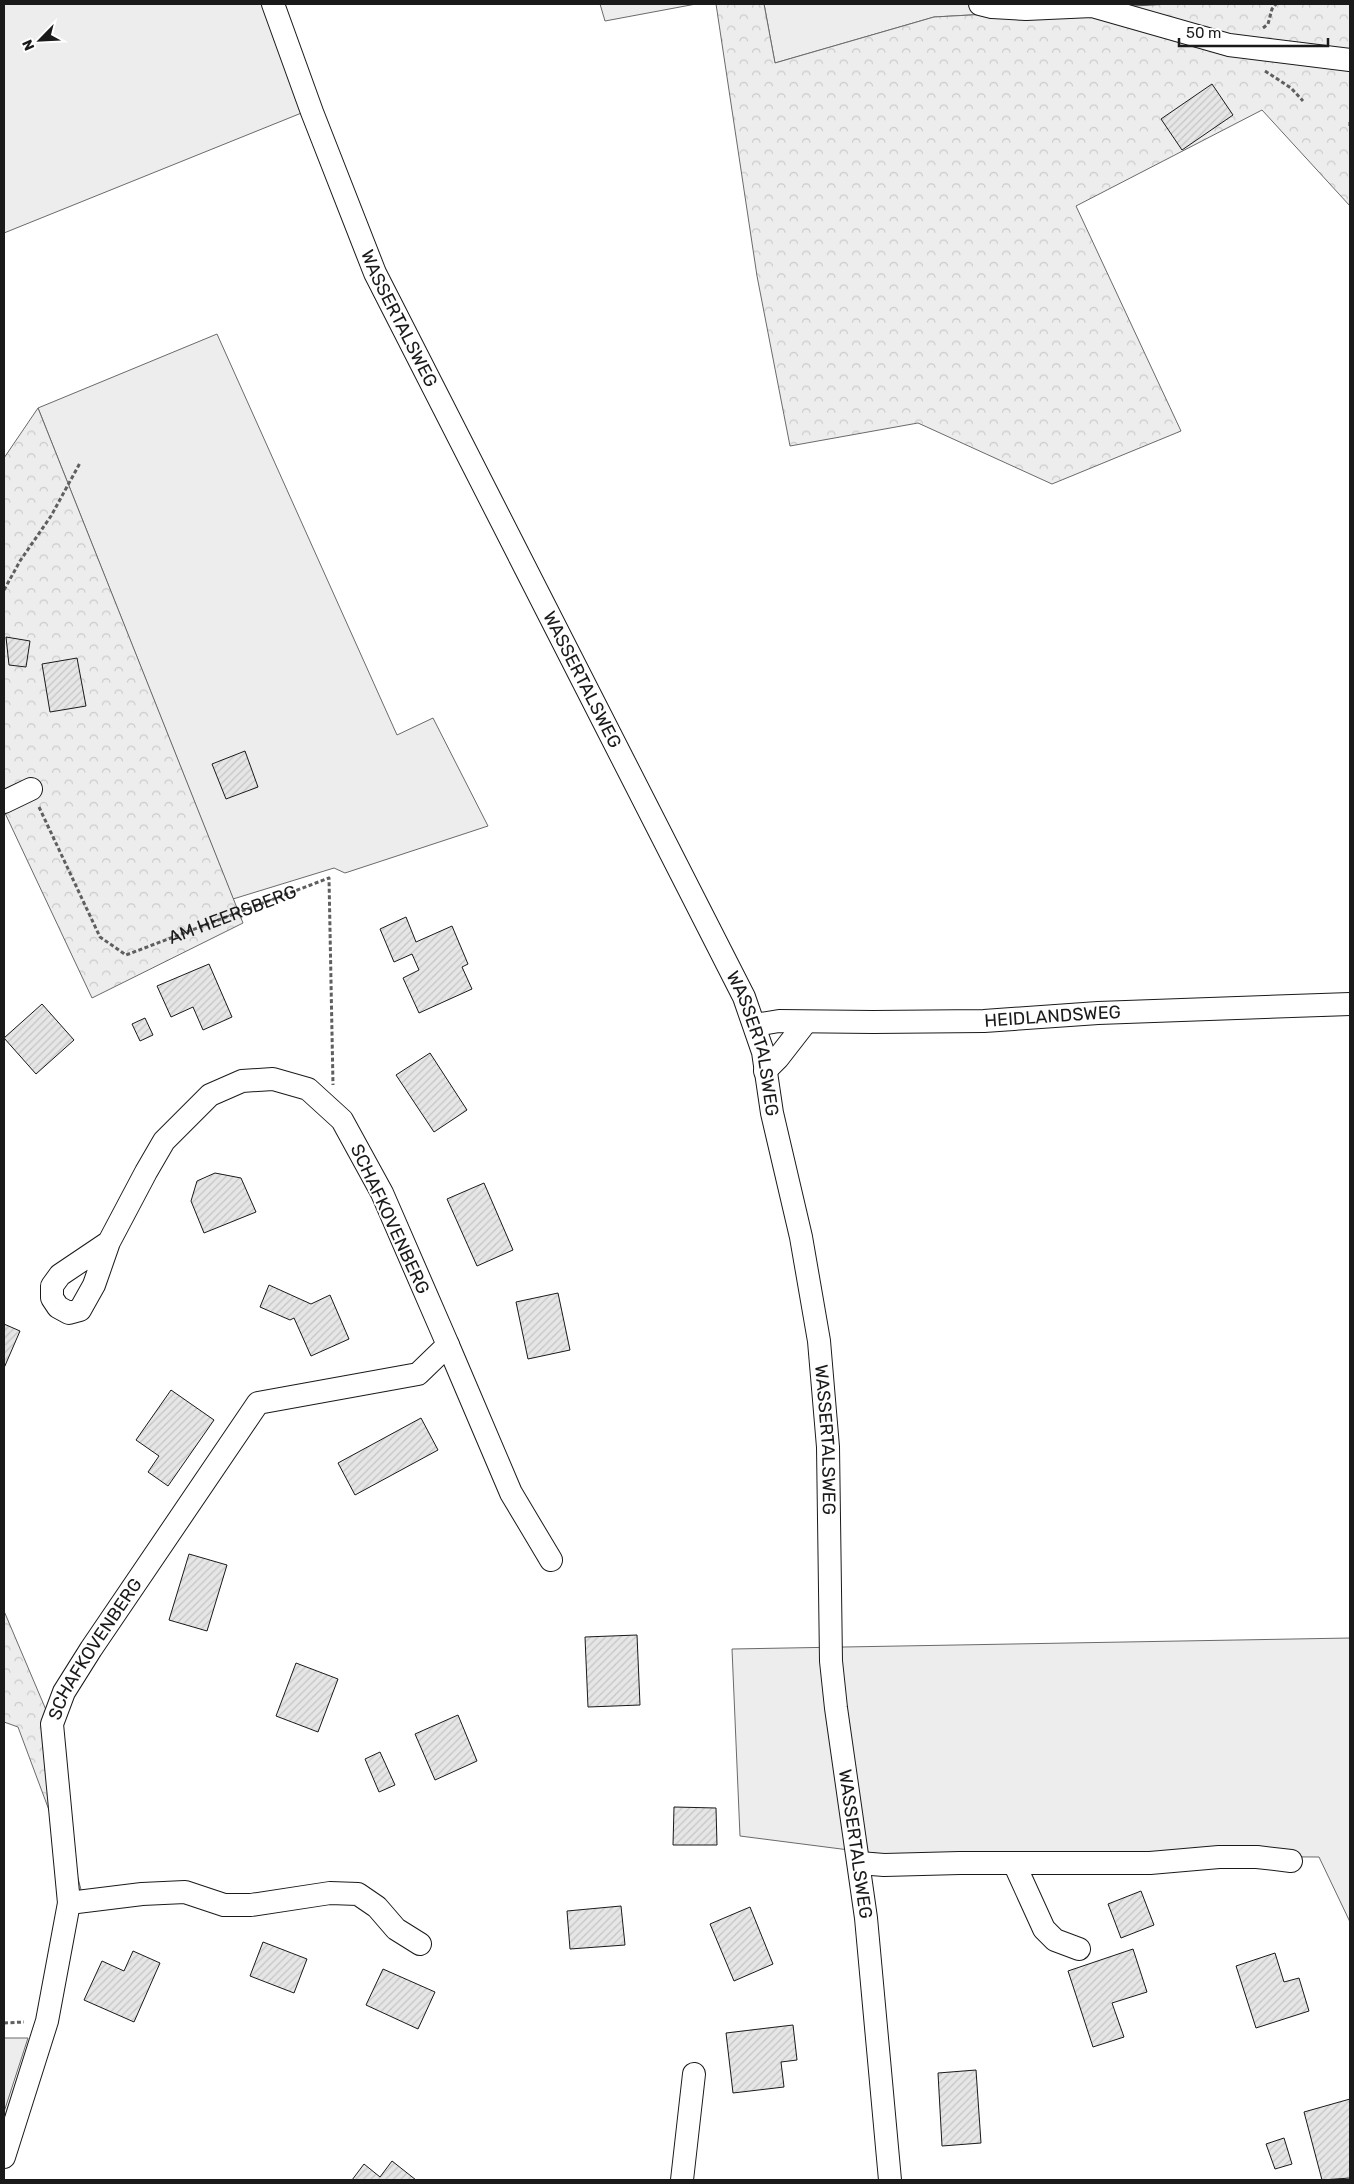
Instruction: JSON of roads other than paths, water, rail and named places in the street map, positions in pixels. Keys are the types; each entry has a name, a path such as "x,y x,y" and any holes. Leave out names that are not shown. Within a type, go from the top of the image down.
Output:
{"street":[{"name":"WASSERTALSWEG","path":"273,4 312,112 375,272 744,997 763,1052 772,1113 801,1237 819,1341 828,1447 831,1661 874,1988 890,2180"},
{"path":"980,4 992,7 1026,9 1092,6 1229,45 1350,60"},
{"path":"4,802 31,789"},
{"name":"HEIDLANDSWEG","path":"755,1025 779,1021 984,1020 1098,1013 1350,1004"},
{"path":"765,1071 778,1058 806,1022"},
{"name":"SCHAFKOVENBERG","path":"110,1242 146,1172 164,1142 210,1095 242,1081 273,1079 308,1089 342,1120 382,1193 511,1493 551,1560"},
{"name":"SCHAFKOVENBERG","path":"4,2157 47,2021 69,1903 52,1724 64,1692 96,1641 258,1403 418,1374 448,1345"},
{"path":"859,1863 884,1866 1014,1863 1150,1863 1219,1857 1257,1857 1291,1861"},
{"path":"1014,1863 1044,1929 1055,1940 1078,1949"},
{"path":"69,1903 142,1894 185,1892 224,1904 251,1904 330,1892 358,1894 377,1907 396,1929 420,1944"},
{"path":"682,2180 694,2074"}]}
